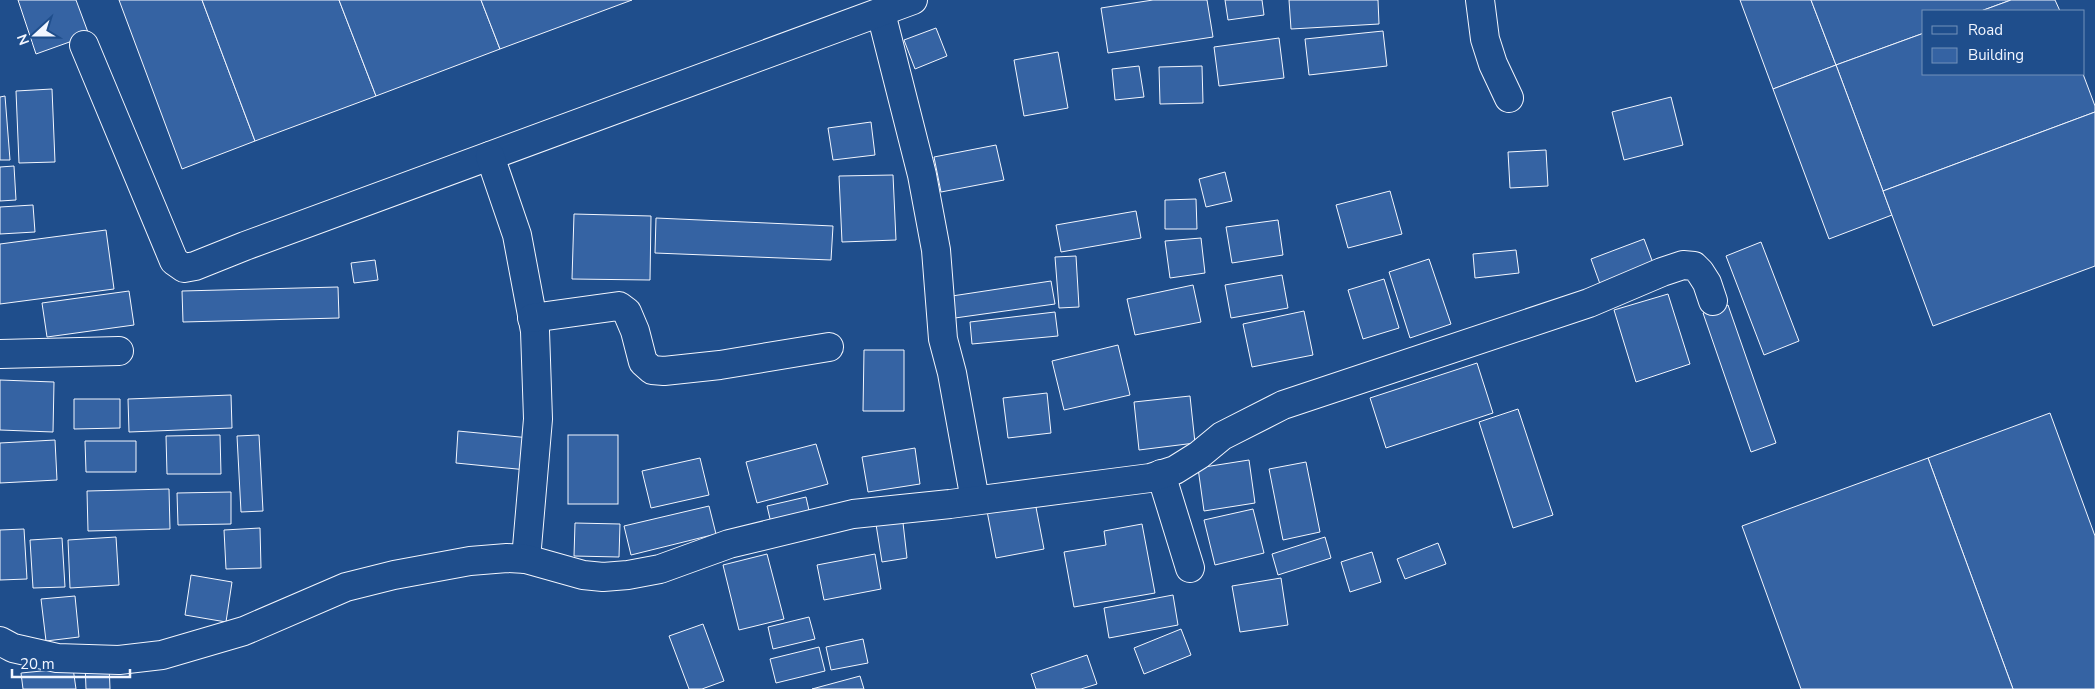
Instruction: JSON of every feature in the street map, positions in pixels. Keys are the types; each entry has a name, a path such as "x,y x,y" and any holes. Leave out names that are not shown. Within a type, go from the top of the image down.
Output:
{"street":[{"path":"84,45 174,261 184,268 195,266 244,246 913,0"},
{"path":"1480,0 1485,39 1493,64 1508,98"},
{"path":"881,13 922,175 936,250 943,339 952,373 975,500"},
{"path":"490,156 516,235 534,331 538,419 526,559"},
{"path":"0,641 13,648 57,658 119,660 162,655 244,631 346,587 394,575 470,561 507,558 526,559 583,575 603,577 628,576 660,569 729,544 853,514 1150,478 1175,470 1199,455 1222,436 1283,405 1589,302 1683,265 1694,266 1700,272 1707,283 1713,301"},
{"path":"532,318 619,306 627,312 635,331 643,362 652,370 664,371 720,365 829,347"},
{"path":"0,354 119,351"},
{"path":"1161,474 1190,568"}],"building":[{"path":"18,0 76,0 89,35 36,54"},
{"path":"119,0 202,0 255,141 182,169"},
{"path":"202,0 339,0 376,96 255,141"},
{"path":"339,0 481,0 500,49 376,96"},
{"path":"481,0 632,0 500,49"},
{"path":"1153,0 1207,0 1213,37 1108,53 1101,8"},
{"path":"1225,0 1262,0 1264,15 1228,20"},
{"path":"1289,0 1378,0 1379,24 1291,29"},
{"path":"1740,0 1811,0 1836,65 1773,89"},
{"path":"1811,0 2011,0 1984,10 1922,10 1922,34 1836,65"},
{"path":"2011,0 2055,0 2060,10 1984,10"},
{"path":"936,28 947,56 915,69 904,40"},
{"path":"1383,31 1387,66 1309,75 1305,39"},
{"path":"1922,34 1922,75 2083,75 2095,106 2095,112 1883,191 1836,65"},
{"path":"1279,38 1284,78 1219,86 1214,47"},
{"path":"1058,52 1068,108 1024,116 1014,60"},
{"path":"1836,65 1892,215 1829,239 1773,89"},
{"path":"1139,66 1144,97 1115,100 1112,69"},
{"path":"1202,66 1203,103 1160,104 1159,67"},
{"path":"52,89 55,162 19,163 16,91"},
{"path":"5,96 10,160 0,160 0,97"},
{"path":"1671,97 1683,145 1624,160 1612,112"},
{"path":"2095,112 2095,266 1933,326 1883,191"},
{"path":"871,122 875,155 833,160 828,128"},
{"path":"996,145 1004,180 941,192 934,157"},
{"path":"1546,150 1548,186 1510,188 1508,152"},
{"path":"14,166 16,200 0,201 0,167"},
{"path":"1225,172 1232,201 1206,207 1199,179"},
{"path":"893,175 896,240 842,242 839,176"},
{"path":"1390,191 1402,234 1348,248 1336,205"},
{"path":"1196,199 1197,229 1165,229 1165,200"},
{"path":"33,205 35,232 0,234 0,207"},
{"path":"1136,211 1141,238 1061,252 1056,225"},
{"path":"574,214 651,216 650,280 572,279"},
{"path":"656,218 833,226 831,260 655,253"},
{"path":"1278,220 1283,255 1232,263 1226,227"},
{"path":"106,230 114,289 0,304 0,244"},
{"path":"1201,238 1205,273 1170,278 1165,241"},
{"path":"1644,239 1653,263 1600,284 1591,259"},
{"path":"1761,242 1799,341 1764,355 1726,256"},
{"path":"1516,250 1519,273 1475,278 1473,254"},
{"path":"1076,256 1079,307 1059,308 1055,257"},
{"path":"1429,259 1451,324 1410,338 1389,272"},
{"path":"375,260 378,280 354,283 351,263"},
{"path":"1282,275 1288,308 1231,318 1225,285"},
{"path":"1384,279 1399,328 1363,339 1348,290"},
{"path":"1051,281 1055,304 955,318 952,296"},
{"path":"1193,285 1201,322 1135,335 1127,299"},
{"path":"338,287 339,318 183,322 182,291"},
{"path":"129,291 134,325 47,337 42,303"},
{"path":"1668,294 1690,364 1636,382 1614,310"},
{"path":"1728,305 1776,443 1751,452 1703,313"},
{"path":"1304,311 1313,355 1252,367 1243,324"},
{"path":"1055,312 1058,336 972,344 970,322"},
{"path":"1118,345 1130,395 1064,410 1052,361"},
{"path":"864,350 904,350 904,411 863,411"},
{"path":"1477,363 1493,413 1386,448 1370,398"},
{"path":"0,380 54,382 53,432 0,430"},
{"path":"1047,393 1051,433 1008,438 1003,398"},
{"path":"231,395 232,428 129,432 128,399"},
{"path":"1190,396 1195,443 1139,450 1134,402"},
{"path":"74,399 120,399 120,428 74,429"},
{"path":"1518,409 1553,515 1513,528 1479,422"},
{"path":"2050,413 2095,536 2095,689 2013,689 1928,458"},
{"path":"458,431 530,438 527,470 456,463"},
{"path":"220,435 221,474 167,474 166,436"},
{"path":"259,435 263,511 241,512 237,436"},
{"path":"568,435 618,435 618,504 568,504"},
{"path":"55,440 57,480 0,483 0,443"},
{"path":"85,441 136,441 136,472 86,472"},
{"path":"816,444 828,484 757,503 746,462"},
{"path":"915,448 920,484 868,492 862,457"},
{"path":"700,458 709,495 651,508 642,471"},
{"path":"1928,458 2013,689 1801,689 1742,526"},
{"path":"1249,460 1255,503 1204,511 1198,468"},
{"path":"1306,462 1320,532 1283,540 1269,469"},
{"path":"169,489 170,529 88,531 87,491"},
{"path":"231,492 231,524 178,525 177,493"},
{"path":"806,497 810,515 771,523 767,506"},
{"path":"1035,502 1044,549 996,558 987,511"},
{"path":"709,506 716,534 631,555 624,526"},
{"path":"1253,509 1264,553 1215,565 1204,520"},
{"path":"902,514 907,558 882,562 875,518"},
{"path":"575,523 620,524 619,557 574,556"},
{"path":"1142,524 1155,593 1074,607 1064,552 1106,545 1104,531"},
{"path":"260,528 261,568 226,569 224,530"},
{"path":"24,529 27,579 0,580 0,530"},
{"path":"116,537 119,585 70,588 68,540"},
{"path":"1325,537 1331,558 1278,575 1272,554"},
{"path":"62,538 65,587 33,588 30,540"},
{"path":"1438,543 1446,564 1405,579 1397,559"},
{"path":"1372,552 1381,582 1350,592 1341,562"},
{"path":"767,554 784,619 739,630 723,565"},
{"path":"875,554 881,589 824,600 817,565"},
{"path":"191,575 232,582 226,622 185,615"},
{"path":"1281,578 1288,625 1240,632 1232,586"},
{"path":"1173,595 1178,625 1109,638 1104,608"},
{"path":"75,596 79,637 46,641 41,599"},
{"path":"809,617 815,639 773,649 768,627"},
{"path":"703,624 724,681 702,689 689,689 669,636"},
{"path":"1181,629 1191,655 1144,674 1134,648"},
{"path":"863,639 868,663 831,670 826,647"},
{"path":"819,647 825,671 776,683 770,659"},
{"path":"1087,655 1097,684 1081,689 1036,689 1031,674"},
{"path":"85,663 109,663 110,689 86,689"},
{"path":"73,668 76,689 23,689 21,673"},
{"path":"860,676 864,689 812,689"}]}
